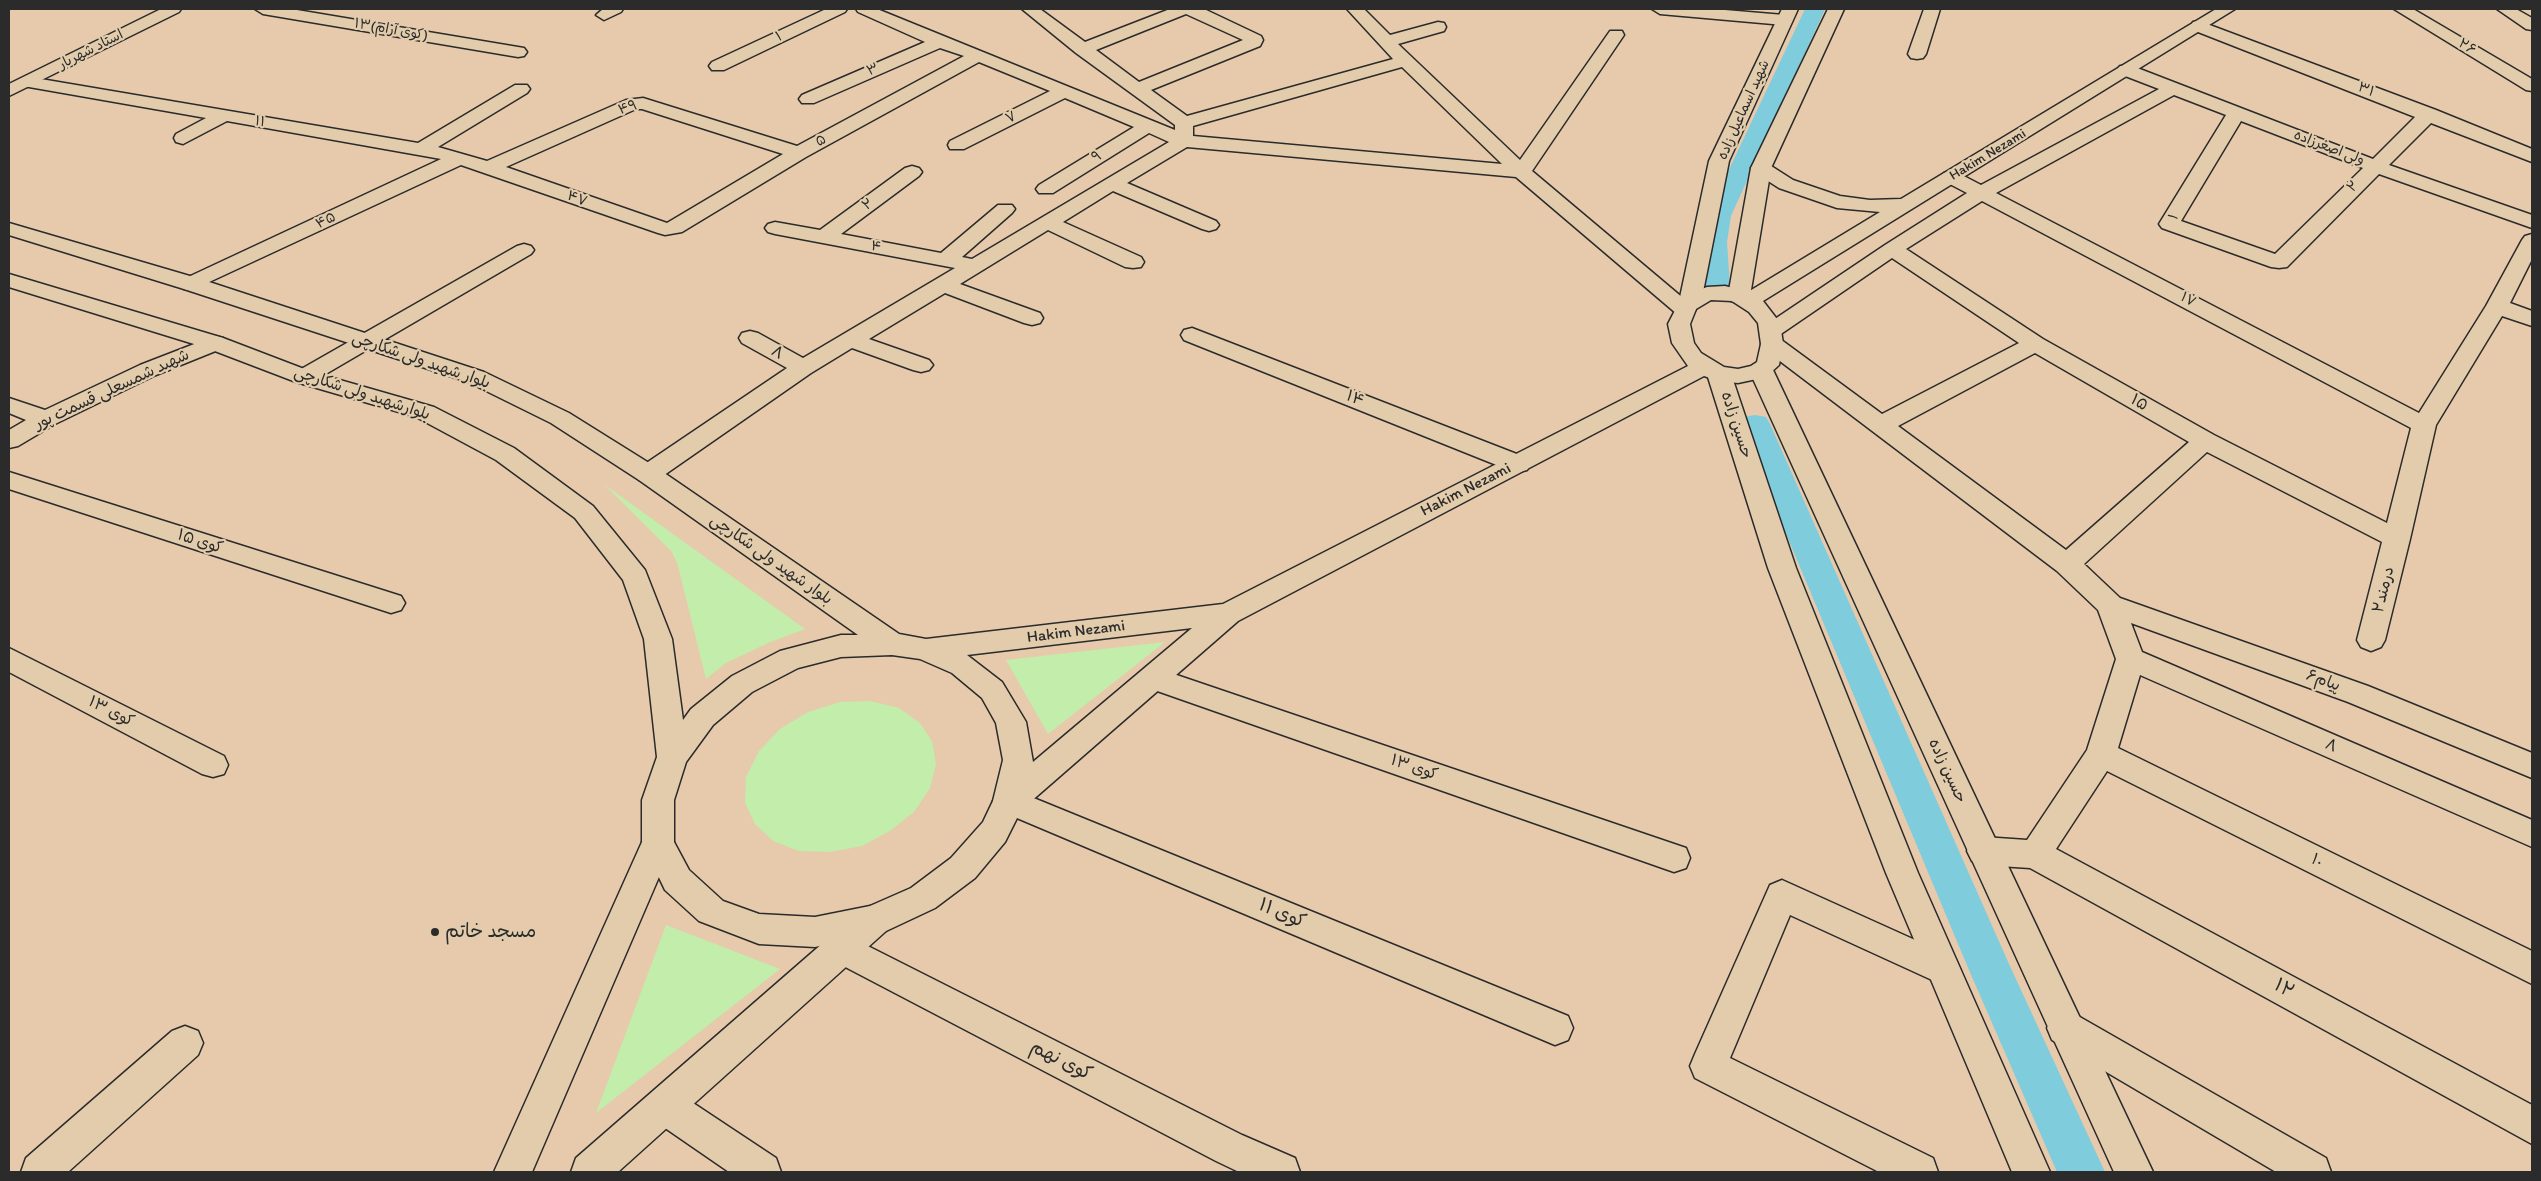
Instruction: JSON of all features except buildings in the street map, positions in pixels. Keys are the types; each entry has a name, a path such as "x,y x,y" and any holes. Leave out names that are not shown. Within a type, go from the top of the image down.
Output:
{"street":[{"name":"استاد شهریار","path":"9,91 173,9"},
{"name":"۱۳(کوی آرام)","path":"263,9 518,52"},
{"name":"۱","path":"718,66 839,9"},
{"path":"864,9 939,42 978,54 1148,126 1184,132 1521,172"},
{"path":"1030,9 1082,49 1139,88 1184,132"},
{"path":"1082,49 1184,9 1192,9 1252,37 1254,42 1139,88"},
{"path":"1355,9 1385,42 1521,172 1688,305"},
{"path":"1660,9 1787,15"},
{"path":"1744,299 1761,168 1836,9"},
{"path":"1917,54 1932,9"},
{"name":"Hakim Nezami","path":"1744,299 1905,205 2227,9"},
{"name":"۲۶","path":"2402,9 2532,86"},
{"path":"2505,9 2532,25"},
{"name":"شهید اسماعیل زاده","path":"1688,305 1719,161 1787,15"},
{"name":"۳۱","path":"2199,26 2429,114 2532,156"},
{"path":"1385,42 1438,27"},
{"path":"1521,172 1616,35"},
{"name":"۳","path":"808,99 939,42"},
{"name":"۵","path":"665,229 675,228 799,153 978,54"},
{"path":"648,474 803,368 1113,184 1184,132 1405,61"},
{"name":"ولی اصغرزاده","path":"2126,70 2374,166 2532,222"},
{"name":"۱۱","path":"29,82 421,149 490,167"},
{"path":"1768,349 1770,323 1764,314 1744,299 1725,293 1707,294 1688,305 1679,324 1681,336 1688,351 1711,371 1745,376 1768,349 1892,249 1983,192 2174,88"},
{"path":"421,149 521,89"},
{"name":"۷","path":"957,145 1065,91"},
{"name":"۴۹","path":"490,167 632,104 643,103 799,153"},
{"name":"۱","path":"2237,112 2169,224 2279,262"},
{"name":"۲","path":"2279,262 2374,166 2429,114"},
{"path":"183,138 223,116"},
{"name":"۹","path":"1046,189 1148,126"},
{"name":"۴۵","path":"192,284 460,158"},
{"name":"۴۷","path":"490,167 665,229"},
{"path":"1761,168 1786,184 1837,202 1870,206 1905,205"},
{"name":"۲","path":"824,237 912,172"},
{"name":"۱۷","path":"1951,177 1983,192 2424,425"},
{"path":"1113,184 1209,225"},
{"path":"944,260 1005,209"},
{"path":"1048,223 1133,262"},
{"name":"۴","path":"775,228 977,266"},
{"name":"بلوار شهید ولی شکارچی","path":"9,229 192,284 476,378 560,418 648,474 892,644"},
{"path":"2532,240 2497,306 2532,319"},
{"name":"۱۵","path":"1892,249 2035,344 2205,441 2397,539"},
{"path":"304,377 524,250"},
{"name":"بلوارشهید ولی شکارچی","path":"9,280 215,343 304,377 426,412 505,454 584,512 635,577 658,639 672,758"},
{"path":"944,285 1032,318"},
{"name":"درمند۲","path":"2372,640 2424,425 2497,306"},
{"name":"۱۴","path":"1192,335 1518,464"},
{"name":"۸","path":"750,338 803,368"},
{"path":"852,340 921,365"},
{"name":"شهید شمسعلی قسمت پور","path":"9,440 46,419 148,370 215,343"},
{"path":"1881,424 2035,344"},
{"path":"1768,349 1881,424 2067,564 2110,605 2130,659 2101,754 2035,854 1984,851"},
{"name":"حسین زاده","path":"1768,349 1984,851 2065,1028 2134,1172"},
{"name":"Hakim Nezami","path":"1009,801 1228,614 1518,464 1711,371"},
{"name":"حسین زاده","path":"1711,371 1782,568 1902,873 2031,1172"},
{"path":"9,405 46,419"},
{"path":"2067,564 2205,441"},
{"name":"کوی ۱۵","path":"9,480 391,603"},
{"name":"۶پیام","path":"2110,605 2358,694 2532,766"},
{"name":"Hakim Nezami","path":"924,650 1228,614"},
{"path":"512,1172 658,842 658,800 672,758 702,717 750,680 790,659 841,646 892,644 924,650 962,665 992,690 1011,722 1018,760 1009,801 994,832 963,868 923,898 874,920 815,932 759,928 711,911 676,880 658,842"},
{"name":"کوی ۱۳","path":"9,659 213,765"},
{"name":"۸","path":"2130,659 2532,834"},
{"name":"کوی ۱۳","path":"1153,678 1674,858"},
{"name":"۱۰","path":"2101,754 2532,968"},
{"name":"کوی ۱۱","path":"1009,801 1555,1028"},
{"name":"۱۲","path":"2035,854 2532,1125"},
{"path":"1920,1172 1708,1066 1782,895 1943,969"},
{"path":"590,1172 874,920"},
{"name":"کوی نهم","path":"842,948 1229,1148 1281,1172"},
{"path":"2065,1028 2312,1172"},
{"path":"40,1172 185,1044"},
{"path":"664,1106 762,1172"}],"green space":[{"path":"605,485 805,629 768,643 726,663 706,679 678,566 672,552"},
{"path":"1165,642 1048,734 1006,660"},
{"path":"870,701 899,708 920,723 932,741 936,764 930,788 914,812 890,831 862,846 830,852 799,851 773,841 755,824 745,803 746,777 759,751 780,729 808,712 840,702"},
{"path":"666,925 780,969 596,1113"}],"waterway":[{"path":"1717,287 1714,242 1719,216 1815,9"},
{"path":"1755,424 1990,970 2081,1172"}],"place":[{"name":"مسجد خاتم","path":"435,932"}]}
